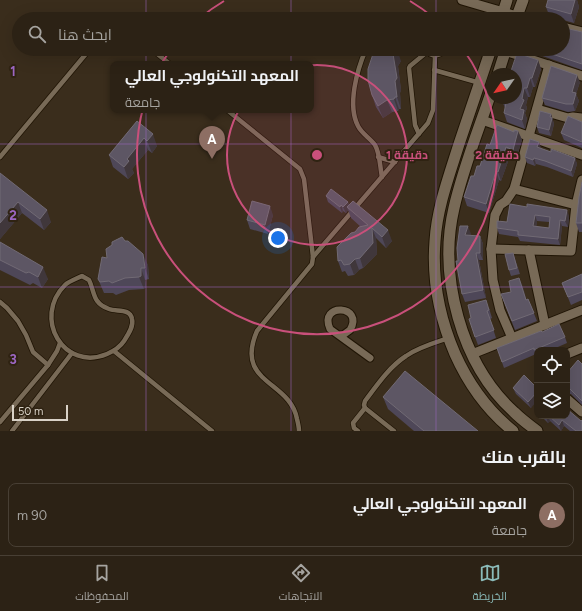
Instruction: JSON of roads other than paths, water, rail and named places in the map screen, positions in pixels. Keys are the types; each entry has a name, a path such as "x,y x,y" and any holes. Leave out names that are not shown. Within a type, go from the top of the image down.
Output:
{"street":[{"path":"462,0 492,12"},
{"path":"503,12 507,0"},
{"path":"519,12 523,0"},
{"path":"570,29 582,32"},
{"path":"489,56 441,202 435,242 435,275 440,309 448,338 460,363 472,385 486,405 512,431"},
{"path":"500,68 504,56"},
{"path":"523,56 582,76"},
{"path":"512,338 500,310 493,280 491,249 495,215 500,205 506,201 514,189 549,65"},
{"path":"487,104 454,209 449,241 450,273 454,305 463,333 472,354 487,379 513,412 537,431"},
{"path":"537,109 568,118 582,118"},
{"path":"482,120 582,155"},
{"path":"491,249 571,251 576,205 582,180"},
{"path":"514,189 576,205"},
{"path":"529,250 545,325"},
{"path":"472,354 582,310"},
{"path":"339,335 370,358"},
{"path":"570,353 582,348"},
{"path":"570,402 582,412"}],"lane":[{"path":"0,157 84,56"},
{"path":"364,56 354,93 354,112 359,127 375,144 382,177"},
{"path":"419,134 415,125 409,68 421,56"},
{"path":"313,257 428,124 433,110 435,56"},
{"path":"434,70 480,83"},
{"path":"231,113 300,169 303,174 313,257 312,264 257,331 252,341 251,352 257,372 264,380 283,393 291,403 297,415 298,431"},
{"path":"378,157 395,162"},
{"path":"82,276 89,280 96,299 101,305 112,310 124,310 129,313 132,318 132,323 129,334 122,344 114,351 100,357 86,357 72,353 60,343 52,328 51,312 56,296 66,284 82,276"},
{"path":"0,302 18,321 33,352 48,365"},
{"path":"358,431 354,428 353,423 365,408 365,401 393,366 416,350 448,338"},
{"path":"0,422 48,365 60,343"},
{"path":"114,351 212,431"},
{"path":"12,431 72,353"},
{"path":"365,408 394,431"}],"place":[{"name":"المعهد التكنولوجي العالي","path":"212,159"}]}
